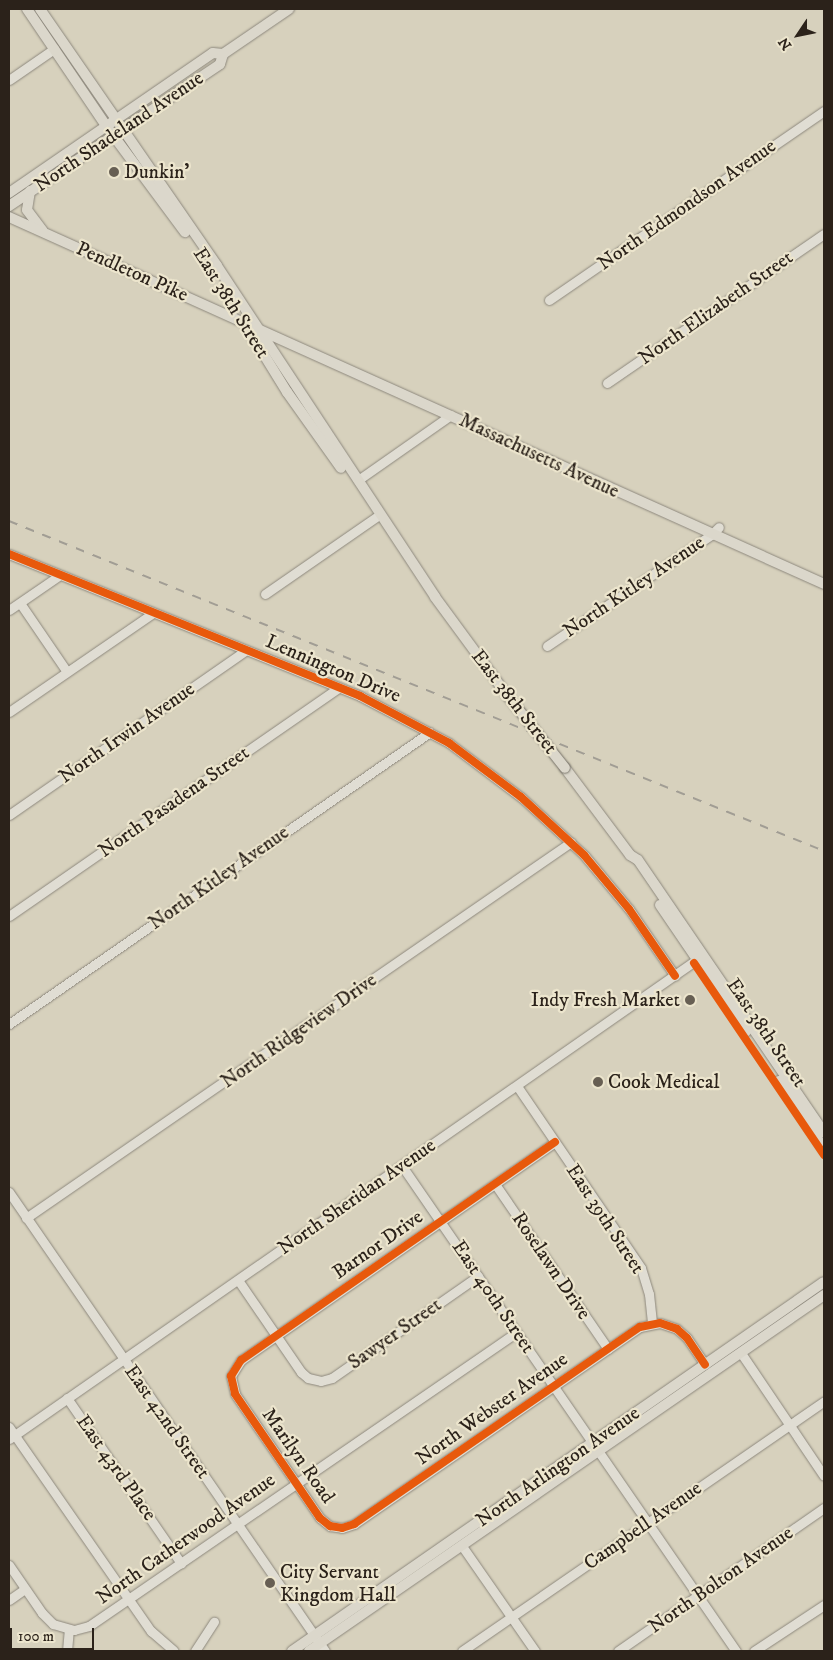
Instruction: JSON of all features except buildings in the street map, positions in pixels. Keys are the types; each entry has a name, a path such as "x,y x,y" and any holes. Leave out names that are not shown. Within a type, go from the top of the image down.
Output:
{"main road":[{"name":"East 38th Street","path":"27,9 54,49 111,124 201,253 287,392 430,595 435,597"},
{"name":"East 38th Street","path":"40,9 111,124"},
{"name":"North Shadeland Avenue","path":"9,206 220,64 223,54 289,9"},
{"name":"North Shadeland Avenue","path":"9,193 213,53 223,54"},
{"name":"East 38th Street","path":"118,134 217,266 254,327 435,597 507,695 630,855 638,860 824,1149"},
{"path":"30,191 27,210 46,234"},
{"name":"Pendleton Pike","path":"9,217 254,327"},
{"name":"Massachusetts Avenue","path":"254,327 711,535 824,584"},
{"name":"East 38th Street","path":"701,957 824,1134"},
{"name":"North Arlington Avenue","path":"292,1651 320,1644 593,1442 824,1282"},
{"name":"North Arlington Avenue","path":"309,1651 824,1295"}],"street":[{"path":"9,80 54,49"},
{"name":"North Edmondson Avenue","path":"550,300 824,111"},
{"name":"North Elizabeth Street","path":"607,383 824,234"},
{"path":"358,480 451,416"},
{"path":"265,594 376,517"},
{"name":"North Kitley Avenue","path":"547,646 711,535 718,526"},
{"name":"Lennington Drive","path":"9,554 338,688 430,732 504,783 571,842 618,895 675,976"},
{"path":"9,610 60,575"},
{"path":"20,603 67,672"},
{"path":"9,712 153,612"},
{"name":"North Irwin Avenue","path":"9,815 246,650"},
{"name":"North Pasadena Street","path":"9,916 338,688"},
{"name":"North Kitley Avenue","path":"9,1024 430,732"},
{"name":"North Ridgeview Drive","path":"26,1218 571,842"},
{"name":"North Sheridan Avenue","path":"12,1437 701,957"},
{"name":"East 39th Street","path":"517,1086 641,1268 649,1294 652,1323"},
{"name":"Barnor Drive","path":"231,1382 232,1372 238,1362 555,1142"},
{"name":"East 40th Street","path":"402,1166 736,1651"},
{"name":"Roselawn Drive","path":"495,1184 608,1349"},
{"name":"East 42nd Street","path":"9,1192 320,1644"},
{"name":"Sawyer Street","path":"276,1336 308,1378 321,1381 332,1378 478,1276"},
{"path":"238,1280 276,1336"},
{"path":"652,1323 670,1325 684,1334 705,1365"},
{"name":"North Webster Avenue","path":"352,1525 637,1329 652,1323"},
{"name":"North Catherwood Avenue","path":"69,1629 92,1624 517,1332"},
{"path":"741,1353 824,1476"},
{"name":"Marilyn Road","path":"231,1382 235,1394 326,1524 336,1528 352,1525"},
{"name":"East 43rd Place","path":"67,1398 181,1563"},
{"name":"Campbell Avenue","path":"462,1651 824,1401"},
{"path":"9,1427 12,1437 151,1631 174,1651"},
{"name":"North Bolton Avenue","path":"618,1651 824,1508"},
{"path":"462,1546 535,1651"},
{"path":"9,1565 47,1619 69,1629 67,1651"},
{"path":"9,1600 25,1589"},
{"path":"754,1651 824,1605"},
{"path":"195,1651 214,1622"}],"railway":[{"path":"9,521 824,851"}],"cycle path":[{"path":"9,554 360,696 449,743 521,797 584,855 629,909 675,976"},
{"path":"694,963 824,1155"},
{"path":"555,1142 241,1360 231,1376 235,1394 320,1518 330,1526 342,1528 354,1524 640,1327 660,1323 677,1329 687,1338 705,1365"}],"place":[{"name":"Dunkin'","path":"114,172"},
{"name":"Indy Fresh Market","path":"690,1000"},
{"name":"Cook Medical","path":"598,1082"},
{"name":"City Servant Kingdom Hall","path":"270,1583"}]}
